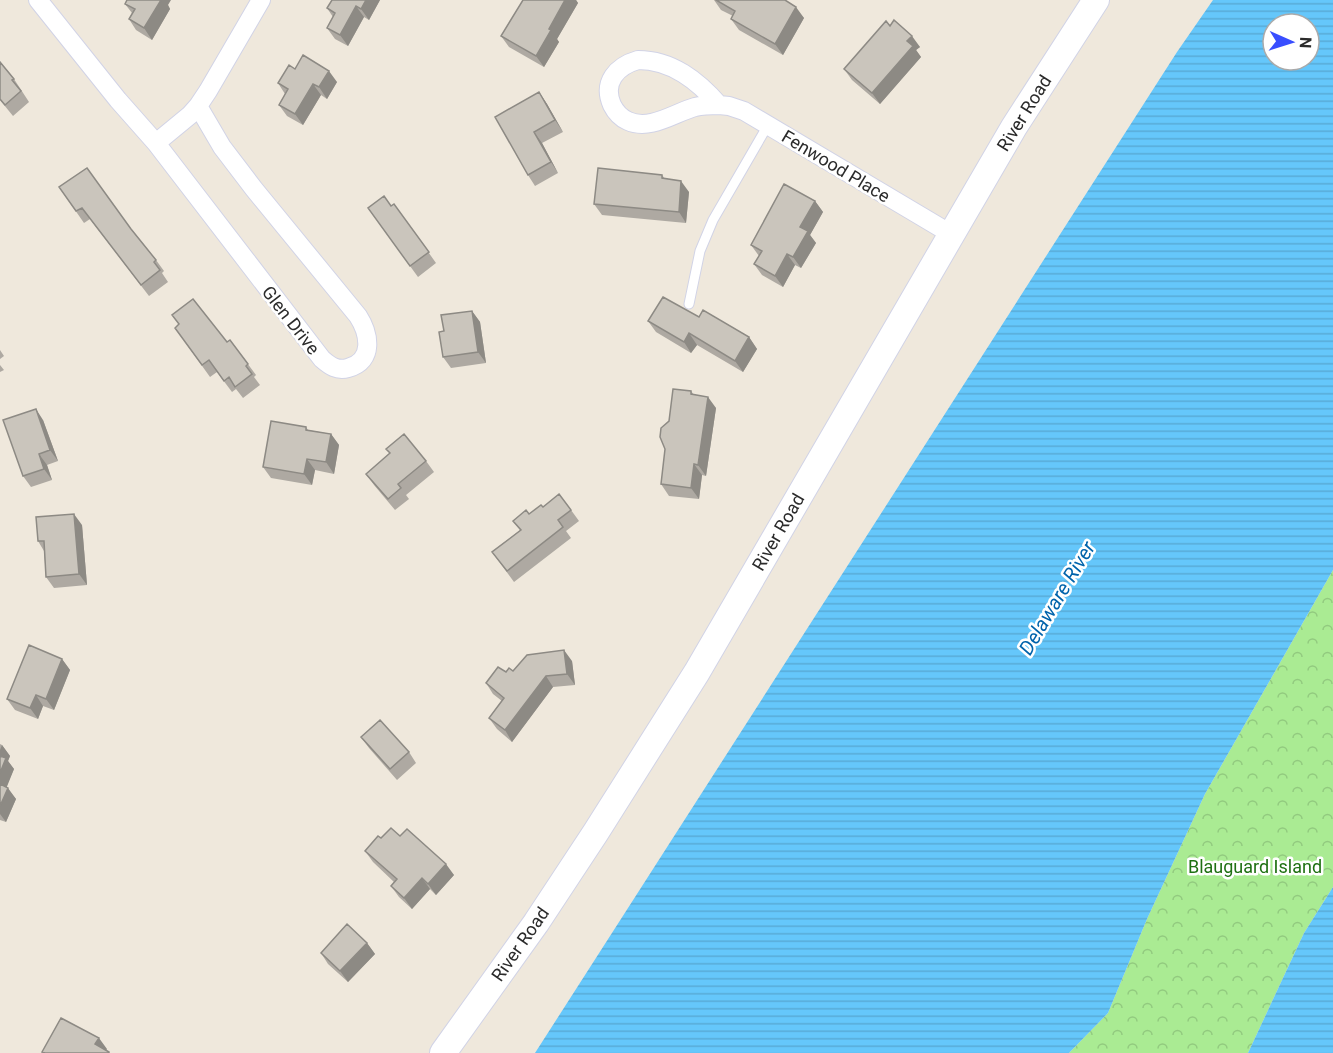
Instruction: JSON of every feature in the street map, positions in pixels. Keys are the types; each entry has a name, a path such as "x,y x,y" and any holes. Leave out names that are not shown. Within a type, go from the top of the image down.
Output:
{"main road":[{"name":"River Road","path":"443,1053 536,923 697,672 1014,127 1096,0"}],"street":[{"name":"Glen Drive","path":"38,0 118,100 156,143 322,359 332,368 344,369 362,362 367,338 365,327 358,316 247,181 222,147 198,106"},
{"path":"156,143 198,106 261,0"},
{"name":"Fenwood Place","path":"719,105 705,89 688,76 667,64 648,60 627,63 617,70 608,90 615,110 625,120 634,123 648,124 698,106 729,106 744,111 951,234"}],"lane":[{"path":"689,304 700,251 713,220 768,125"}],"green space":[{"name":"Blauguard Island","path":"1333,570 1333,887 1304,933 1248,1053 1069,1053 1108,1013 1147,919 1205,794"}],"water":[{"name":"Delaware River","path":"1213,0 1333,0 1333,570 1205,794 1147,919 1108,1013 1069,1053 535,1053 1177,52"},
{"path":"1333,887 1333,1053 1248,1053 1304,933"}],"building":[{"path":"127,0 161,0 144,28 129,19 135,9 125,4"},
{"path":"332,0 366,0 361,9 356,6 340,35 327,28 335,13 327,8"},
{"path":"523,0 565,0 536,56 501,36"},
{"path":"716,0 785,0 796,7 775,44 731,19 735,11"},
{"path":"894,20 912,36 907,41 913,46 872,93 844,69 886,21 890,26"},
{"path":"303,55 329,71 319,87 313,84 295,114 279,105 288,89 278,83 289,65 295,69"},
{"path":"0,62 21,91 5,105 0,99"},
{"path":"539,92 555,120 534,132 551,162 528,175 495,117"},
{"path":"87,168 156,260 154,262 160,270 141,285 82,208 76,211 59,187"},
{"path":"598,168 662,175 662,178 681,181 679,212 594,204"},
{"path":"784,184 815,201 800,227 808,231 793,257 787,254 775,276 754,264 762,251 751,245"},
{"path":"384,196 391,206 394,204 429,252 410,266 368,208"},
{"path":"663,297 699,317 703,310 749,337 735,361 689,333 684,342 648,321"},
{"path":"193,299 227,342 230,340 248,364 246,366 252,374 235,387 229,377 224,381 209,360 202,365 175,328 179,324 172,315"},
{"path":"472,311 478,352 443,357 439,332 444,331 441,315"},
{"path":"673,389 691,391 691,394 708,397 698,465 694,464 691,488 661,484 665,449 660,437 661,428 669,421"},
{"path":"36,409 50,450 39,454 44,469 23,476 3,420"},
{"path":"271,421 331,434 326,462 307,459 304,474 263,467"},
{"path":"404,434 426,461 398,484 401,488 388,499 366,474 390,453 386,449"},
{"path":"559,494 571,510 558,520 563,527 507,571 492,552 521,530 513,521 526,510 529,514 541,505 543,507"},
{"path":"74,514 79,574 46,577 44,541 38,541 36,517"},
{"path":"29,645 62,659 46,699 36,695 30,708 7,699"},
{"path":"564,650 567,674 546,676 505,730 489,718 504,698 486,683 498,667 506,672 509,668 513,671 527,655"},
{"path":"380,720 409,752 390,769 361,737"},
{"path":"0,756 6,758 0,773"},
{"path":"0,784 8,788 0,806"},
{"path":"391,828 400,836 407,829 446,864 428,884 422,878 404,898 391,886 397,879 365,851 378,836 381,838"},
{"path":"347,924 367,943 340,971 321,953"},
{"path":"61,1018 99,1038 95,1044 109,1053 42,1052"}]}
